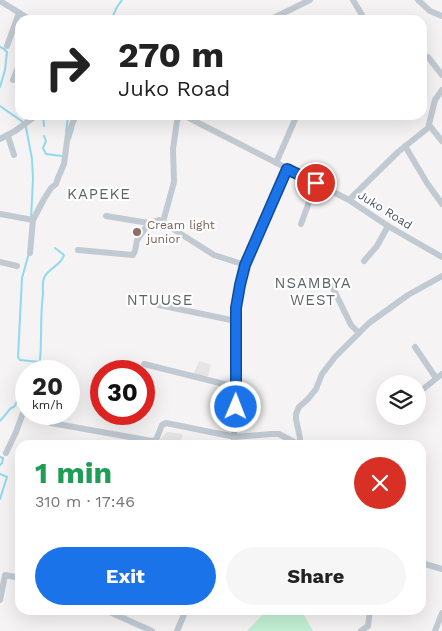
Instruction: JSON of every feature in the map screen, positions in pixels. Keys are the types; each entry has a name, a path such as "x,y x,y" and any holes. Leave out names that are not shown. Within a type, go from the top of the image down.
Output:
{"street":[{"path":"279,15 310,0"},
{"path":"353,0 362,15"},
{"path":"418,0 430,11 442,16"},
{"path":"0,1 23,15"},
{"path":"7,46 15,26"},
{"path":"427,58 442,75"},
{"path":"349,200 405,146 425,131 429,125 435,100 442,90"},
{"path":"0,139 8,136 30,120"},
{"path":"30,253 33,220 51,188 56,184 64,164 68,134 74,120"},
{"path":"163,222 174,182 173,149 178,120"},
{"name":"Juko Road","path":"191,120 349,200 388,226 442,257"},
{"path":"276,163 295,120"},
{"path":"429,125 442,141"},
{"path":"8,136 14,155"},
{"path":"405,146 442,204"},
{"path":"234,437 238,292 245,265 287,169"},
{"path":"301,224 316,183"},
{"path":"0,214 33,220"},
{"path":"106,216 149,223 158,220 214,255 245,265"},
{"path":"78,250 133,255 137,240 149,223"},
{"path":"364,261 377,246 388,226"},
{"path":"0,262 17,266"},
{"path":"300,440 296,414 316,389 328,365 369,323 408,295 442,276"},
{"path":"330,282 350,325 358,333"},
{"path":"159,305 236,321"},
{"path":"415,347 439,376 426,387"},
{"path":"155,367 236,387"},
{"path":"156,440 162,425 166,423 234,437 279,434 290,440"},
{"path":"6,453 19,425"},
{"path":"63,425 146,440"},
{"path":"426,566 442,569"},
{"path":"0,600 5,575 15,577"},
{"path":"436,631 442,613"},
{"path":"116,615 152,631"},
{"path":"177,631 184,615"},
{"path":"361,631 368,626 369,615"}],"shaded area":[{"path":"199,361 211,365 207,380 193,375"},
{"path":"167,432 183,434 181,440 160,440"}],"green space":[{"path":"262,615 304,615 313,631 247,631"}],"waterway":[{"path":"113,15 122,0"},
{"path":"0,47 7,52 5,70 0,87"},
{"path":"0,106 15,116"},
{"path":"43,120 44,126"},
{"path":"66,132 68,120"},
{"path":"26,127 32,159 31,219"},
{"path":"70,139 73,129"},
{"path":"44,136 46,141 43,148 46,154 62,156"},
{"path":"40,360 43,280 64,255 55,248"},
{"path":"20,360 18,357 22,278 29,253"},
{"path":"0,421 15,405"},
{"path":"0,457 3,458 0,465"},
{"path":"0,474 7,477 0,499"}],"place":[{"name":"Cream light junior","path":"137,232"}],"district":[{"name":"KAPEKE","path":"99,194"},
{"name":"NSAMBYA WEST","path":"313,292"},
{"name":"NTUUSE","path":"160,300"}],"route":[{"path":"236,407 236,308 245,265 287,169 316,183"}]}
